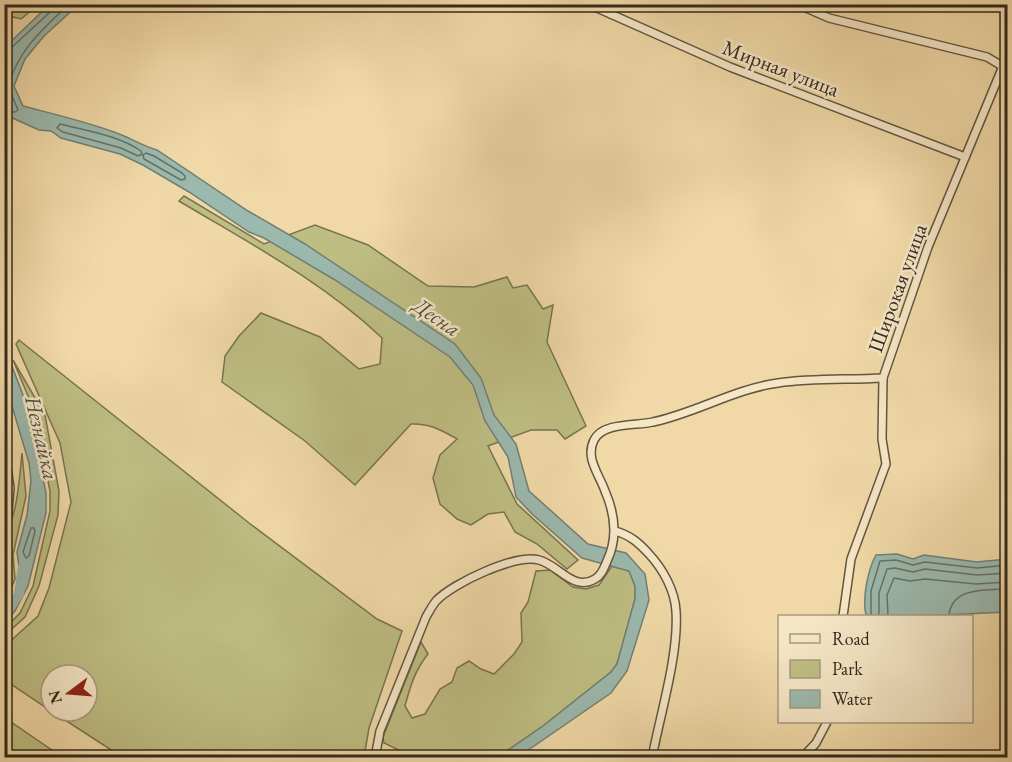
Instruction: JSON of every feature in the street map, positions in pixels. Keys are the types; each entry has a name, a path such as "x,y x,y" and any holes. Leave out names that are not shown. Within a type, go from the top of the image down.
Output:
{"street":[{"name":"Мирная улица","path":"588,4 730,67 965,157"},
{"path":"611,14 612,4"},
{"path":"797,4 829,18 987,57 1002,66"},
{"name":"Широкая улица","path":"615,531 610,506 605,490 593,467 591,454 593,440 600,432 613,427 665,420 750,388 777,383 883,378 912,290 1008,54"},
{"path":"843,615 851,559 886,464 882,439 883,378"},
{"path":"4,447 10,488 7,523 4,527"},
{"path":"375,758 380,731 426,617 436,602 464,582 515,560 528,558 542,561 577,583 586,584 601,576 613,548 615,531 625,534 640,544 661,566 676,612 673,656 652,758"},
{"path":"802,758 816,743 826,723"}],"green space":[{"path":"4,5 38,5 21,19 5,15"},
{"path":"184,196 264,244 315,225 368,245 428,286 474,287 507,277 513,288 527,285 543,309 553,305 547,342 586,426 565,439 557,430 531,430 488,446 517,504 578,560 567,569 537,544 515,532 504,512 488,514 471,525 457,519 440,504 433,478 440,455 457,439 446,433 429,426 411,424 355,485 305,441 222,382 225,356 239,336 261,313 320,337 359,369 380,364 382,338 310,281 179,201"},
{"path":"19,340 249,523 377,619 402,631 369,728 364,757 122,757 70,723 99,723 99,663 39,663 39,703 5,680 5,646 38,616 49,588 71,502 60,443 16,344"},
{"path":"13,360 45,415 59,491 58,515 39,586 25,617 5,635 5,628 20,613 33,586 50,511 50,491 33,408"},
{"path":"22,453 26,496 13,555 15,579 5,603 5,536 15,506"},
{"path":"612,566 629,571 635,586 635,599 617,664 611,672 543,726 498,757 427,758 422,754 409,755 384,743 383,737 421,642 428,654 416,672 405,706 412,718 425,714 440,689 452,682 457,668 469,661 494,674 514,654 522,642 521,613 528,602 536,571 550,570 573,587 586,589 599,585"},
{"path":"5,718 62,757 5,757"}],"water":[{"path":"49,5 78,5 44,36 25,59 14,86 23,106 103,128 157,150 248,211 305,244 455,344 481,378 494,415 516,444 529,491 588,544 626,553 645,574 649,600 627,671 611,693 518,757 498,757 543,726 611,672 617,664 635,599 635,586 629,571 582,558 516,497 508,457 485,421 473,385 450,357 335,280 264,238 249,232 143,165 120,154 61,138 51,131 39,130 8,116 5,122 11,148 5,169 4,48"},
{"path":"5,348 28,408 46,493 46,513 28,586 15,611 5,622 5,615 19,596 21,580 17,552 27,515 31,481 29,463 5,383"},
{"path":"897,554 913,559 924,555 977,562 1007,559 1007,612 866,615 867,584 870,568 876,555"}],"waterway":[{"name":"Незнайка","path":"4,616 19,594 23,567"}],"water label":[{"name":"Десна","path":"437,317"}]}
